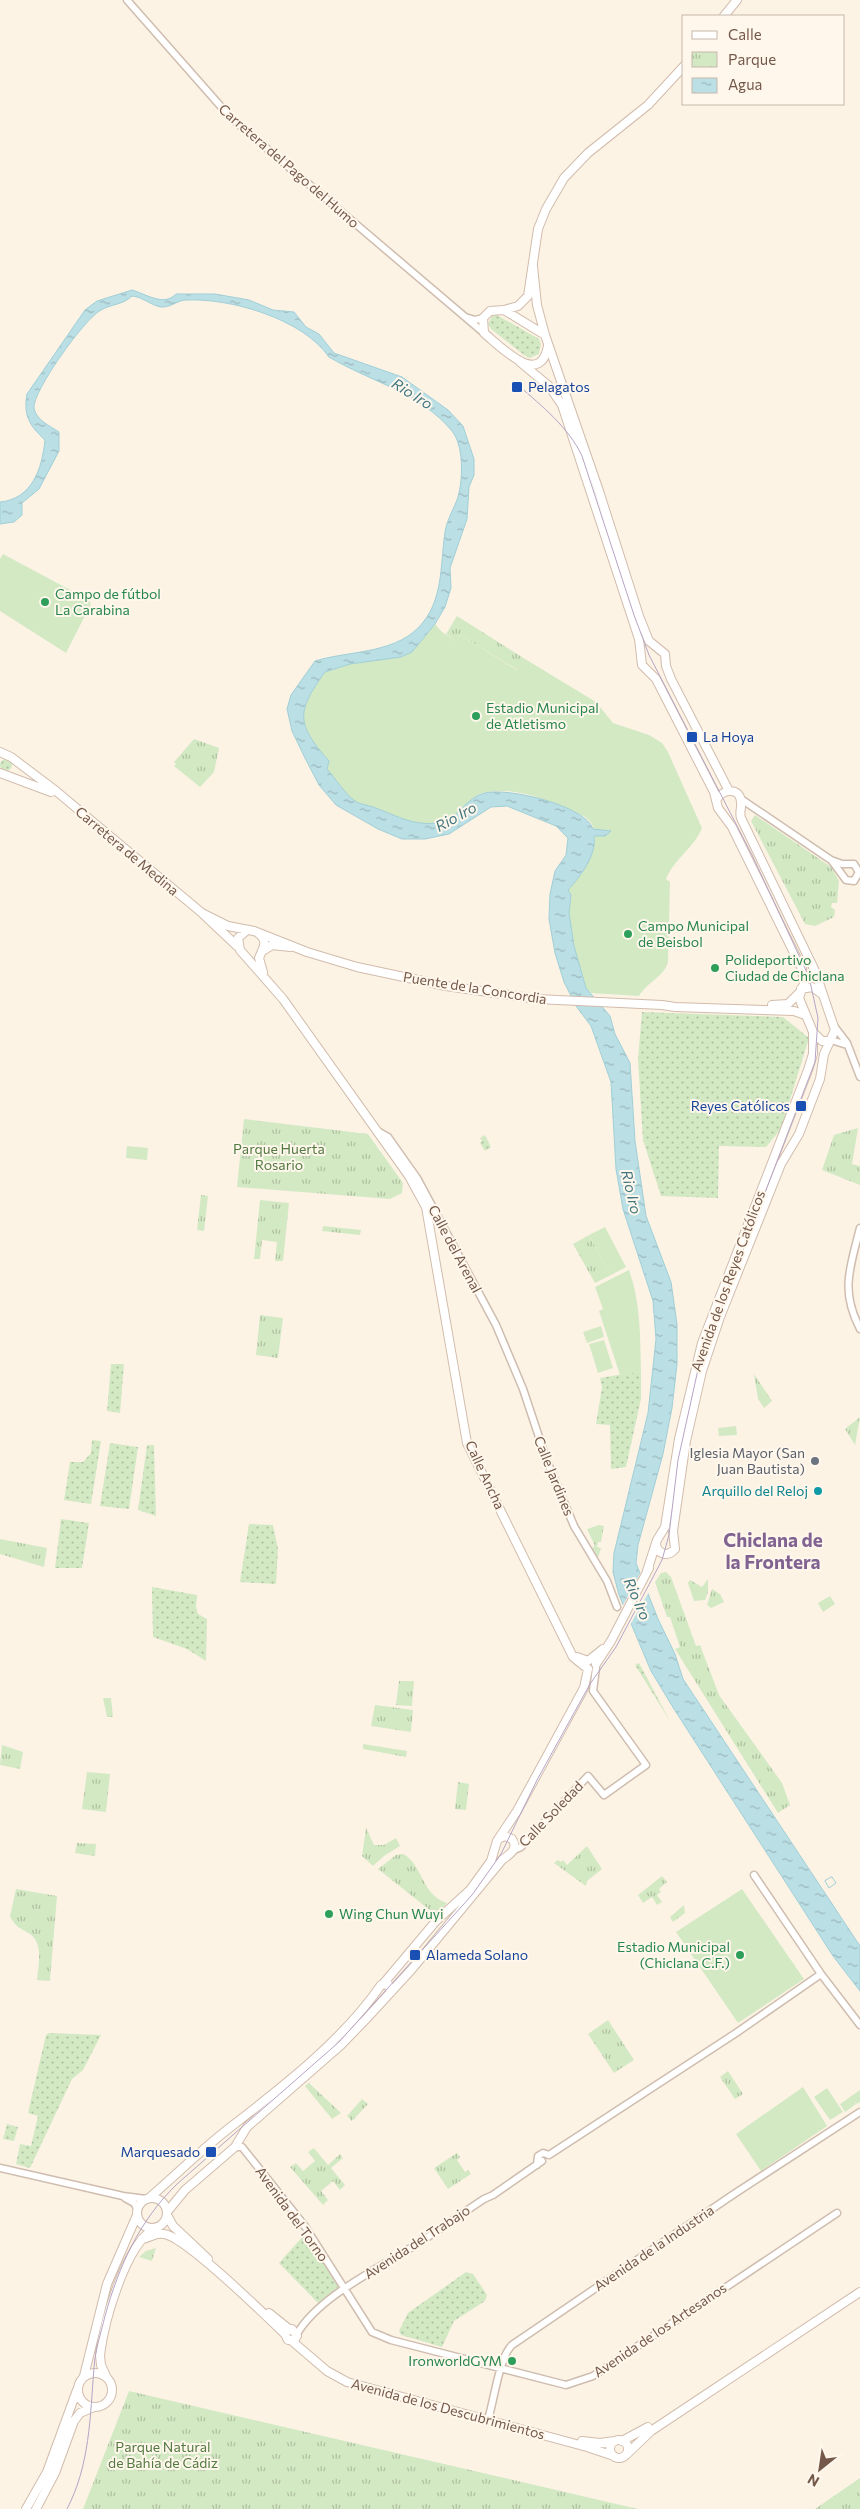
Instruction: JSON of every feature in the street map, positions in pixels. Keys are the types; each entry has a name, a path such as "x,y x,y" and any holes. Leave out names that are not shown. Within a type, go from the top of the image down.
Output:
{"main road":[{"path":"725,15 737,0"},
{"path":"682,68 648,106 588,153 564,178 541,219 536,238 530,290 526,300 518,306 490,311 483,318 484,333 550,386 562,405 642,656 642,666 656,679 717,800 718,808 724,815 757,874 802,969 804,980 799,1002 813,1032 822,1041 830,1040"},
{"path":"533,266 537,305 545,335 639,616 649,641 665,654 666,666 729,791"},
{"path":"504,310 545,335"},
{"path":"520,362 528,365 540,361 546,353 548,344"},
{"path":"642,656 650,649 658,649"},
{"path":"651,674 661,673 666,666"},
{"name":"Carretera de Medina","path":"0,752 11,757 59,795 202,913 263,974"},
{"path":"0,758 11,757 16,768 9,775"},
{"path":"0,773 59,795"},
{"path":"717,800 720,794 729,791 736,793 741,799 741,818 815,971 834,1026"},
{"path":"724,815 732,816 740,809"},
{"path":"202,913 228,926 257,932 264,941 263,951 259,958 263,974 317,1046 374,1130"},
{"path":"247,930 238,938 240,950 252,957 276,942"},
{"name":"Puente de la Concordia","path":"257,932 276,942 357,967 446,986 529,998 662,1005"},
{"path":"662,1005 675,1002 784,1006 793,1001 801,990 812,986 824,995"},
{"path":"662,1005 794,1011 805,1016"},
{"name":"Avenida de los Reyes Católicos","path":"674,1539 673,1531 686,1441 707,1354 781,1164 794,1144 804,1121 820,1079 824,1054 835,1034 834,1026"},
{"name":"Avenida de los Reyes Católicos","path":"661,1536 667,1516 679,1439 698,1356 808,1070 814,1047 813,1032"},
{"name":"Calle Ancha","path":"374,1130 405,1173 426,1207 467,1443 571,1650 578,1658 591,1665"},
{"path":"647,1572 656,1545 661,1536 668,1535 674,1539 676,1544 673,1551 667,1554 662,1553 656,1545"},
{"path":"26,2509 47,2472 84,2376 106,2284 137,2212 147,2198 188,2162 243,2118 324,2048 436,1921 470,1890 493,1858 500,1838 582,1692 591,1665 612,1636 647,1572 662,1553"},
{"path":"36,2509 55,2473 74,2421 80,2413 106,2404 111,2397 112,2388 101,2365 101,2348 126,2265 142,2239 163,2223 167,2213 185,2190 235,2147 247,2128 341,2045 437,1941 511,1853 514,1843 512,1839 505,1836 500,1838"},
{"path":"496,1846 500,1854 511,1853"},
{"path":"381,1985 389,1985 389,1993"},
{"path":"147,2198 161,2201 167,2213"},
{"path":"137,2212 143,2225 156,2227"},
{"name":"Avenida de los Descubrimientos","path":"167,2213 173,2226 292,2334 327,2371 347,2382 593,2448 614,2456"},
{"name":"Avenida de los Descubrimientos","path":"156,2227 179,2237 202,2259"},
{"name":"Avenida de los Descubrimientos","path":"142,2239 156,2233 169,2235 202,2259 333,2369 353,2379 590,2443 619,2441 641,2432 860,2287"},
{"path":"627,2454 628,2446 619,2441 610,2450 614,2456 621,2458 627,2454 651,2431 860,2292"},
{"path":"84,2376 94,2372 106,2376"},
{"path":"77,2390 82,2401 94,2407"}],"street":[{"name":"Carretera del Pago del Humo","path":"127,0 231,118 484,333"},
{"path":"465,316 475,320 483,318"},
{"path":"741,799 831,860 846,880 859,876 854,864 831,860"},
{"path":"740,809 747,806 755,809"},
{"path":"841,872 846,864"},
{"path":"834,1026 839,1030 847,1045 860,1077"},
{"path":"830,1040 838,1040 847,1045"},
{"name":"Calle del Arenal","path":"374,1130 388,1137 417,1178 496,1325 520,1380"},
{"path":"860,1228 847,1288 852,1312 860,1329"},
{"name":"Calle Jardines","path":"520,1380 547,1461 574,1526 595,1563 600,1566 617,1607"},
{"name":"Calle Soledad","path":"511,1853 521,1847 588,1776 604,1795 646,1765 593,1691 591,1665"},
{"path":"754,1876 821,1974 860,2025"},
{"name":"Avenida del Trabajo","path":"292,2334 318,2310 345,2290 539,2162 538,2157 541,2154 549,2155 821,1974"},
{"name":"Avenida de la Industria","path":"489,2416 509,2348 521,2338 750,2183 860,2112"},
{"name":"Avenida del Torno","path":"235,2147 242,2147 304,2225 345,2290"},
{"path":"0,2168 123,2196 147,2198"},
{"path":"123,2196 134,2203 137,2212"},
{"name":"Avenida de los Artesanos","path":"345,2290 367,2326 377,2334 566,2385 587,2379 837,2213"}],"green space":[{"path":"497,315 539,339 541,344 539,354 530,358 524,355 491,329 488,324 492,316"},
{"name":"Campo de fútbol La Carabina","path":"3,554 89,600 91,604 66,653 0,611 0,559"},
{"path":"457,616 525,659 518,670 460,635 456,641 446,634"},
{"path":"435,624 442,632 456,641 460,635 517,670 525,659 596,702 613,723 649,735 662,743 668,752 702,828 694,842 674,865 666,879 670,882 668,962 663,972 639,996 591,993 586,988 574,946 569,913 571,895 568,890 586,865 594,844 595,834 592,824 585,817 535,796 496,791 476,796 448,820 418,824 354,801 327,769 329,761 310,737 305,726 304,717 309,697 325,672 350,664 401,657 412,652"},
{"path":"194,739 219,748 214,772 200,787 174,766 176,764 174,762"},
{"path":"4,759 8,759 12,765 8,771 4,771 0,767 0,763"},
{"path":"755,815 831,867 839,881 837,903 832,903 831,907 835,910 834,917 815,926 805,924 751,821"},
{"path":"642,1012 783,1017 809,1038 781,1129 766,1147 719,1146 718,1198 661,1196 643,1140 638,1059"},
{"name":"Parque Huerta Rosario","path":"244,1119 368,1134 403,1183 402,1193 390,1199 237,1187"},
{"path":"858,1128 852,1164 860,1166 860,1185 822,1170 834,1135"},
{"path":"485,1135 491,1147 485,1151 480,1143 482,1141 480,1138"},
{"path":"127,1146 148,1148 147,1160 126,1158"},
{"path":"201,1195 208,1196 204,1231 197,1230"},
{"path":"260,1200 289,1203 283,1261 275,1261 277,1242 262,1240 260,1259 254,1259"},
{"path":"323,1226 361,1230 360,1235 322,1231"},
{"path":"605,1227 626,1267 611,1275 589,1235"},
{"path":"589,1235 611,1275 595,1283 573,1244"},
{"path":"629,1270 638,1307 641,1371 620,1375 599,1311 603,1309 595,1287"},
{"path":"260,1315 283,1318 278,1358 256,1355"},
{"path":"601,1326 604,1337 587,1343 583,1332"},
{"path":"604,1340 613,1368 598,1373 589,1344"},
{"path":"111,1364 124,1364 120,1413 107,1411"},
{"path":"641,1371 641,1399 626,1467 611,1469 610,1425 596,1424 602,1387 600,1378"},
{"path":"754,1374 772,1401 764,1408 758,1399"},
{"path":"860,1417 855,1445 845,1429"},
{"path":"736,1426 737,1435 719,1436 718,1428"},
{"path":"92,1440 101,1441 91,1504 64,1500 70,1462 83,1462 91,1453"},
{"path":"110,1443 138,1447 129,1509 100,1506"},
{"path":"147,1445 154,1445 156,1516 138,1510"},
{"path":"61,1519 89,1523 82,1568 55,1568"},
{"path":"249,1524 273,1525 278,1549 276,1584 240,1582"},
{"path":"599,1525 604,1526 601,1542 598,1542 597,1547 601,1548 598,1558 592,1548 595,1546 587,1529"},
{"path":"0,1539 47,1548 44,1567 0,1554"},
{"path":"666,1572 671,1577 696,1646 700,1645 719,1695 782,1783 790,1805 778,1813 675,1649 680,1647 655,1582 661,1573"},
{"path":"708,1579 708,1592 705,1600 694,1601 688,1583 690,1580 702,1587"},
{"path":"152,1587 197,1595 196,1607 198,1614 207,1619 206,1661 187,1649 153,1637"},
{"path":"712,1589 720,1594 724,1602 711,1608 707,1605"},
{"path":"830,1596 835,1604 823,1612 818,1603"},
{"path":"639,1663 670,1721 635,1665"},
{"path":"399,1681 414,1681 412,1706 396,1705"},
{"path":"103,1698 111,1698 113,1717 107,1717"},
{"path":"375,1705 413,1710 411,1732 371,1726"},
{"path":"363,1744 407,1751 406,1757 363,1749"},
{"path":"2,1745 23,1752 20,1769 0,1765"},
{"path":"87,1772 110,1774 106,1812 82,1809"},
{"path":"458,1782 469,1784 466,1810 455,1809"},
{"path":"366,1828 374,1845 384,1845 396,1838 400,1846 373,1866 362,1856"},
{"path":"77,1843 96,1844 95,1856 75,1853"},
{"path":"587,1846 602,1869 587,1881 586,1886 554,1863 558,1860 561,1862 563,1860 567,1865"},
{"path":"403,1854 415,1865 432,1893 438,1899 447,1903 436,1915 378,1869 396,1855"},
{"path":"662,1876 667,1882 659,1889 661,1892 657,1895 662,1902 657,1905 652,1897 643,1903 638,1895"},
{"path":"16,1889 57,1896 50,1981 37,1980 39,1949 37,1943 30,1934 16,1925 10,1916"},
{"name":"Estadio Municipal (Chiclana C.F.)","path":"742,1889 804,1979 738,2023 676,1932"},
{"path":"684,1905 685,1913 673,1922 670,1917"},
{"path":"608,2020 634,2060 614,2073 588,2034"},
{"path":"49,2033 101,2035 83,2070 72,2079 30,2168 16,2164 20,2144 31,2146 38,2116 28,2113 46,2035"},
{"path":"728,2071 743,2094 735,2099 720,2077"},
{"path":"309,2083 341,2113 332,2119 305,2086"},
{"path":"803,2087 827,2126 761,2171 736,2134"},
{"path":"827,2088 843,2112 830,2120 814,2097"},
{"path":"860,2090 860,2102 857,2104 854,2101 856,2104 845,2112 840,2104"},
{"path":"362,2099 368,2104 352,2121 347,2116"},
{"path":"7,2124 18,2127 14,2141 3,2139"},
{"path":"314,2148 328,2165 340,2154 343,2158 331,2168 345,2185 340,2190 333,2181 321,2191 328,2200 323,2205 290,2167 296,2163 303,2171 315,2161 308,2152"},
{"path":"457,2153 460,2157 457,2160 465,2172 468,2170 471,2174 448,2189 434,2168"},
{"path":"305,2234 338,2286 337,2291 319,2304 279,2263"},
{"path":"156,2248 152,2261 139,2257 146,2251"},
{"path":"466,2272 473,2274 487,2295 485,2301 454,2321 442,2347 401,2335 399,2331 408,2313"},
{"name":"Parque Natural de Bahía de Cádiz","path":"129,2391 638,2509 83,2509"},
{"path":"860,2478 860,2509 815,2509"}],"water":[{"name":"Rio Iro","path":"132,290 160,300 171,298 176,294 215,294 249,300 273,310 294,312 306,327 319,334 334,353 402,377 448,410 463,426 474,459 474,475 469,487 467,519 450,568 451,588 445,607 435,624 412,652 401,657 350,664 325,672 305,707 305,726 310,737 329,761 327,769 351,798 359,803 399,817 426,823 446,821 479,795 496,792 545,800 576,813 587,821 593,829 611,831 605,836 594,836 593,851 587,865 568,890 571,895 569,913 574,946 586,988 610,1016 615,1034 630,1063 635,1141 646,1216 671,1282 677,1324 677,1364 672,1408 663,1454 638,1545 636,1563 658,1619 675,1654 683,1679 860,1946 860,1991 833,1956 651,1671 619,1595 613,1572 614,1553 648,1413 656,1339 653,1301 623,1209 616,1169 611,1082 591,1026 576,1006 564,982 555,953 549,919 550,894 555,871 566,855 568,838 556,826 507,806 491,807 449,834 425,839 402,839 378,829 336,805 319,785 292,731 287,709 291,695 315,661 395,643 418,628 426,618 437,595 446,527 460,490 461,463 456,437 439,418 425,407 410,397 329,357 302,332 284,322 244,307 224,303 186,300 161,307 132,296 125,301 101,310 93,316 72,340 41,387 34,408 35,412 40,419 59,432 59,451 39,489 22,503 22,515 14,522 0,524 0,502 11,500 28,489 38,472 44,451 45,440 35,430 27,415 27,394 85,310 97,301"}],"pier":[{"path":"642,1570 650,1590 630,1625 622,1607"}],"waterway":[{"path":"832,1877 836,1883 829,1888 825,1881 832,1877"}],"tram line":[{"path":"67,2509 75,2492 85,2458 95,2361 105,2316 124,2262 141,2229 177,2184 339,2042 472,1895 501,1854 537,1780 590,1684 616,1647 662,1560 669,1535 678,1460 699,1365 815,1062 818,1018 809,977 752,855 649,655 582,456 577,446 562,427 519,386"}],"place":[{"name":"Pelagatos","path":"517,387"},
{"name":"Campo de fútbol La Carabina","path":"45,602"},
{"name":"Estadio Municipal de Atletismo","path":"476,716"},
{"name":"La Hoya","path":"692,737"},
{"name":"Campo Municipal de Beisbol","path":"628,934"},
{"name":"Polideportivo Ciudad de Chiclana","path":"715,968"},
{"name":"Reyes Católicos","path":"801,1106"},
{"name":"Iglesia Mayor (San Juan Bautista)","path":"815,1461"},
{"name":"Arquillo del Reloj","path":"818,1491"},
{"name":"Wing Chun Wuyi","path":"329,1914"},
{"name":"Alameda Solano","path":"415,1955"},
{"name":"Estadio Municipal (Chiclana C.F.)","path":"740,1955"},
{"name":"Marquesado","path":"211,2152"},
{"name":"IronworldGYM","path":"512,2361"}],"district":[{"name":"Chiclana de la Frontera","path":"773,1551"}]}
